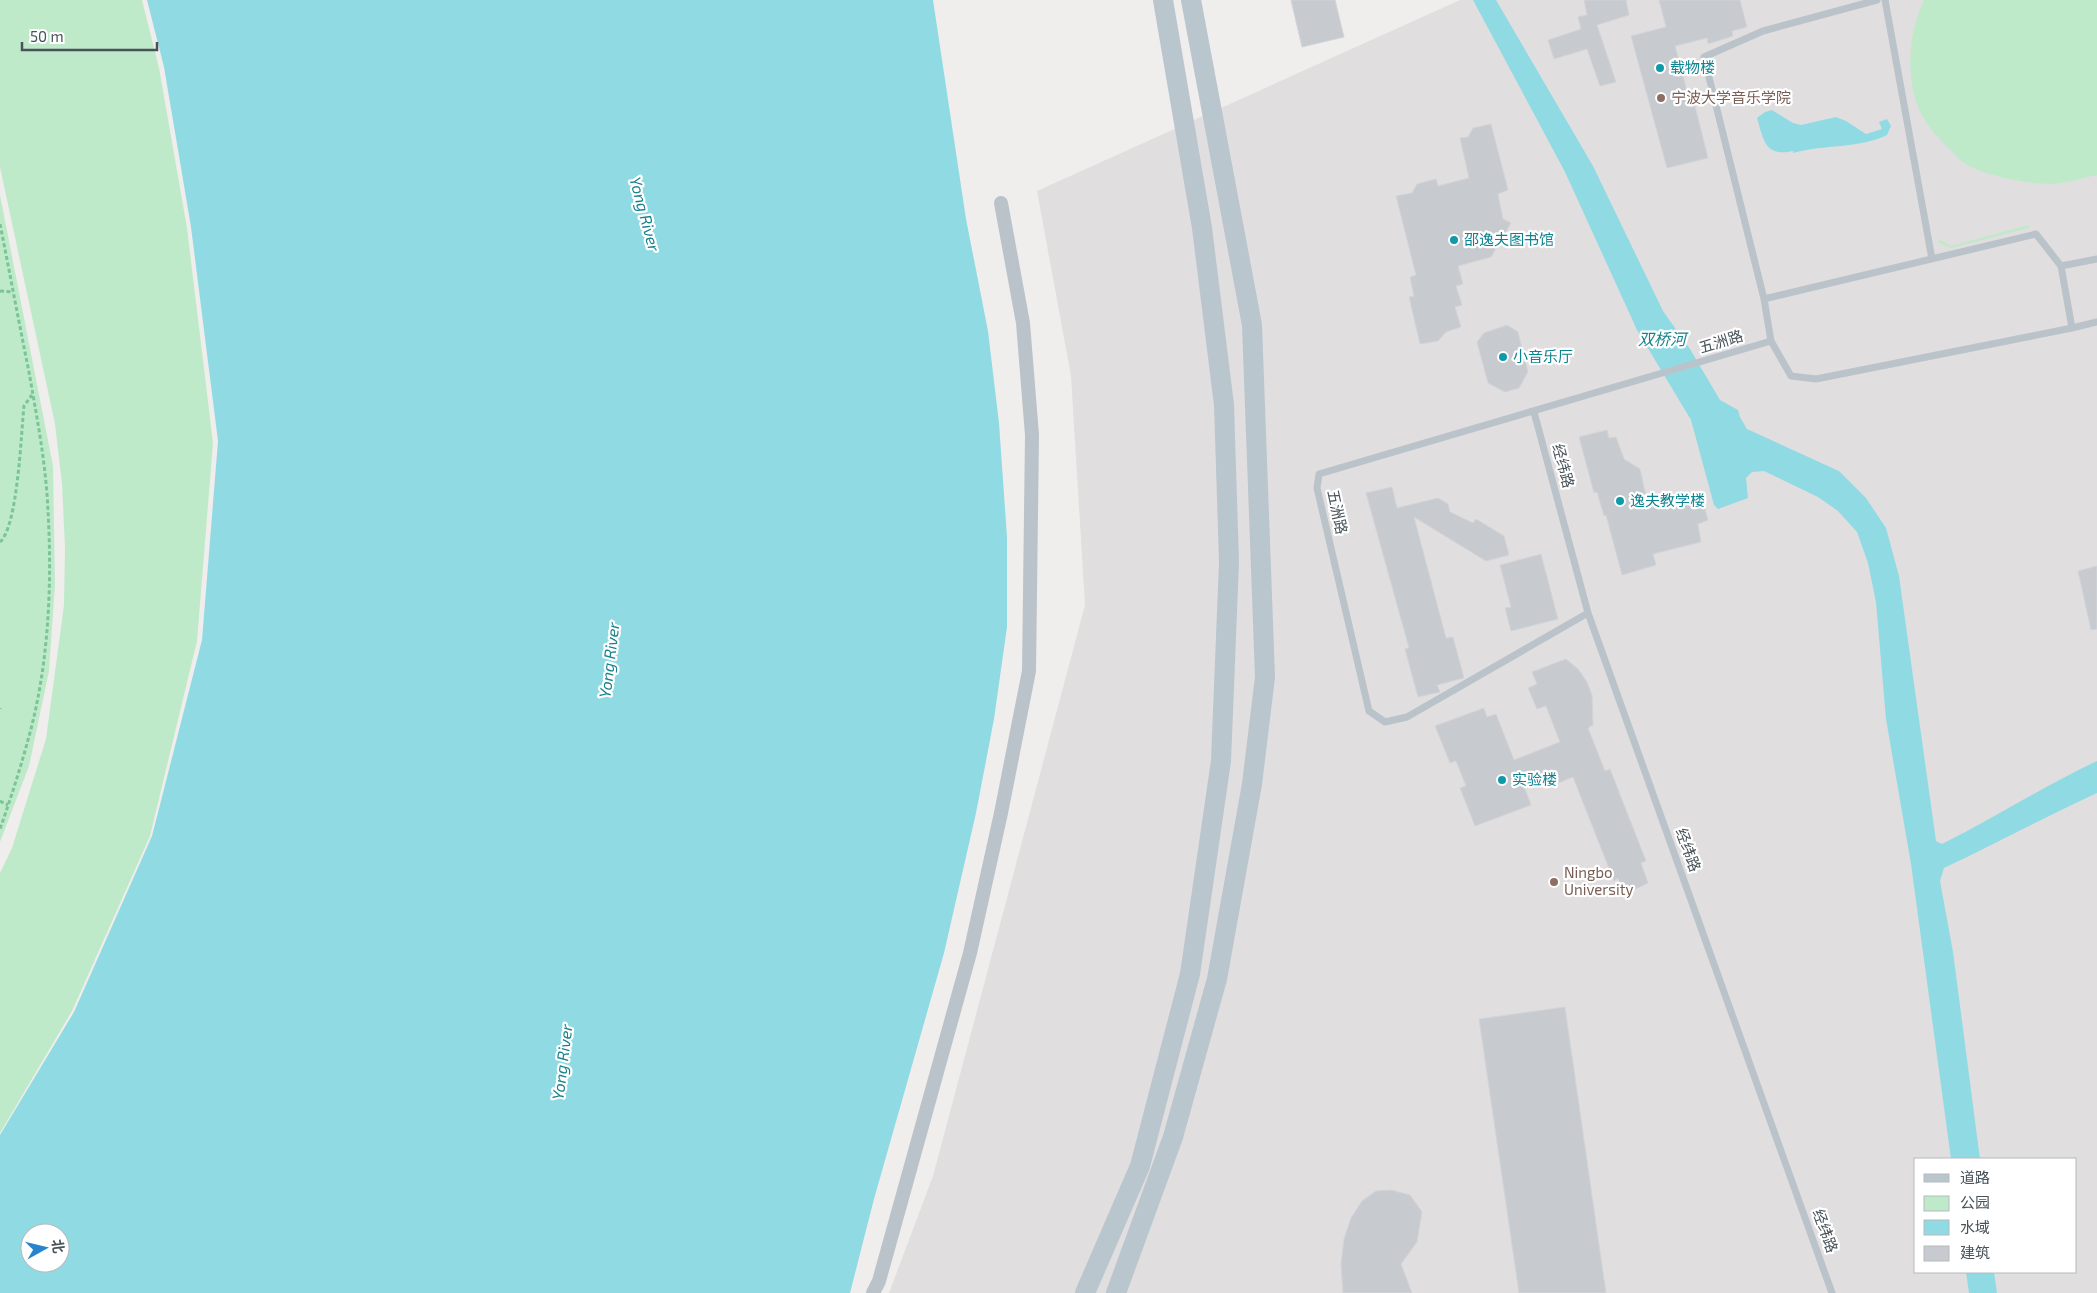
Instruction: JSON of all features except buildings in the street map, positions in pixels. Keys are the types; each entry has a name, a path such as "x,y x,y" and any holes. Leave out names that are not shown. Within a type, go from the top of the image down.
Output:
{"street":[{"path":"1085,1293 1140,1166 1190,974 1221,761 1229,562 1224,405 1202,228 1163,0"},
{"path":"1116,1293 1173,1137 1216,979 1252,784 1265,677 1252,324 1191,0"},
{"path":"873,1293 878,1282 914,1159 970,953 1001,813 1029,671 1032,436 1024,323 1001,203"}],"lane":[{"path":"1877,0 1763,31 1704,57 1764,299 1770,341 1791,376 1816,379 2097,322"},
{"path":"1885,0 1932,259"},
{"path":"1764,299 2036,234 2061,266 2072,328"},
{"path":"2061,266 2097,259"},
{"name":"五洲路","path":"1588,613 1407,717 1385,722 1369,711 1317,488 1319,474 1770,341"},
{"name":"经纬路","path":"1534,412 1588,613 1832,1293"}],"path":[{"path":"0,224 33,395 43,462 48,510 49,562 47,624 40,684 32,723 0,829"},
{"path":"0,291 14,292"},
{"path":"0,542 8,527 14,507 24,406 33,395"},
{"path":"0,801 8,805"}],"shaded area":[{"name":"Ningbo University","path":"1460,0 2097,0 2097,1293 889,1293 933,1176 1085,605 1071,376 1037,191"}],"green space":[{"path":"0,0 142,0 159,68 187,228 213,443 197,641 150,836 72,1011 0,1133 0,873 12,848 46,739 64,605 65,548 62,484 55,424 0,167"},
{"path":"1924,0 2097,0 2097,175 2054,184 2017,181 1972,167 1962,162 1950,150 1935,134 1920,111 1911,79 1912,38"},
{"path":"0,195 53,466 55,584 49,671 29,766 0,842"},
{"path":"2029,225 2029,228 1951,248 1937,242 1941,240 1951,246"}],"water":[{"name":"Yong River","path":"147,0 933,0 966,219 988,331 999,423 1007,537 1007,627 994,719 976,813 944,953 874,1199 850,1293 0,1293 0,1135 74,1012 152,836 202,640 218,441 191,227 164,67"},
{"name":"双桥河","path":"1473,0 1496,0 1593,166 1663,311 1690,349 1720,400 1738,410 1747,429 1839,471 1866,498 1886,528 1899,576 1936,841 1942,844 2097,761 2097,793 1944,868 1940,881 1953,952 1980,1158 1951,1158 1911,864 1886,719 1876,602 1868,563 1857,532 1838,511 1818,497 1764,471 1752,472 1746,478 1748,498 1718,509 1714,505 1691,420 1637,330 1565,172"},
{"path":"1772,110 1793,123 1801,125 1836,117 1866,134 1882,129 1879,122 1887,119 1891,126 1887,135 1865,142 1793,153 1793,151 1777,152 1771,149 1764,140 1757,118 1765,112"},
{"path":"1966,1273 1994,1273 1997,1293 1969,1293"}],"place":[{"name":"载物楼","path":"1660,68"},
{"name":"宁波大学音乐学院","path":"1661,98"},
{"name":"邵逸夫图书馆","path":"1454,240"},
{"name":"小音乐厅","path":"1503,357"},
{"name":"逸夫教学楼","path":"1620,501"},
{"name":"实验楼","path":"1502,780"},
{"name":"Ningbo University","path":"1554,882"}]}
